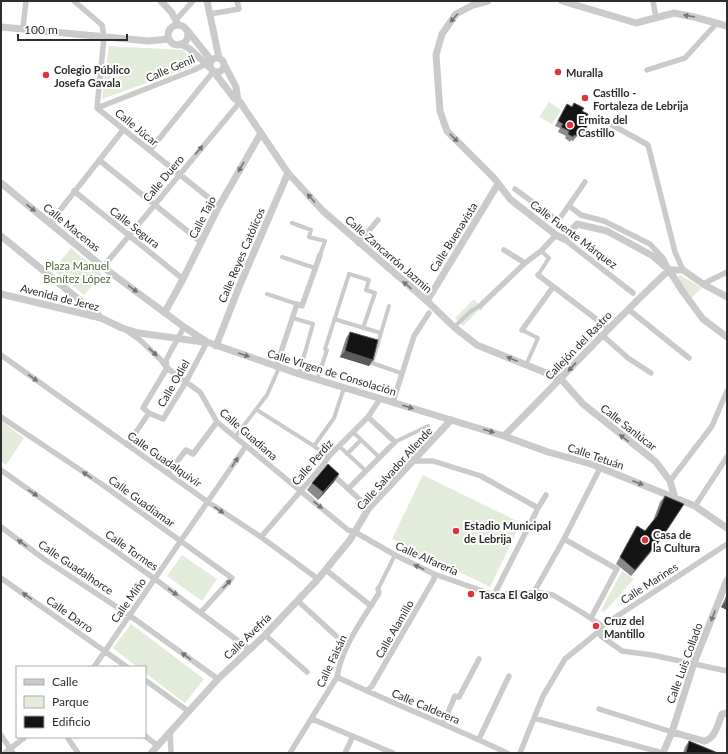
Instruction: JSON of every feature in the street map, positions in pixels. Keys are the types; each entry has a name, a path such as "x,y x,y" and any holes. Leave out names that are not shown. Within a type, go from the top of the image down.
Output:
{"street":[{"path":"23,28 26,1"},
{"path":"74,1 102,25 104,37 97,108"},
{"path":"161,1 172,13 177,23 182,25 187,30 212,65"},
{"path":"194,1 177,23 169,29 169,39 174,44 181,44 190,49 220,72 224,67 224,64"},
{"path":"150,150 212,65 210,14 207,1"},
{"path":"210,14 239,9 238,1"},
{"name":"Calle Fuente Márquez","path":"488,1 473,5 456,14 442,34 436,55 440,111 447,131 494,178 510,199 639,298"},
{"path":"562,1 636,24 674,13 727,26"},
{"path":"653,1 656,18"},
{"path":"647,70 685,58 717,23"},
{"path":"1,27 149,41 169,39"},
{"path":"181,44 188,36 187,30"},
{"name":"Calle Zancarrón Jazmín","path":"239,102 236,87 222,59 212,65 288,173 323,211 358,243 427,301 431,310 477,345 561,379"},
{"name":"Calle Genil","path":"97,108 194,70 212,65"},
{"name":"Calle Duero","path":"103,267 239,102"},
{"name":"Calle Júcar","path":"97,108 219,206"},
{"path":"607,122 648,145 675,252 684,270 703,284 727,296"},
{"path":"50,223 123,130"},
{"name":"Calle Tajo","path":"165,312 184,278 219,206 261,133"},
{"path":"98,160 201,242"},
{"name":"Calle Reyes Católicos","path":"216,346 239,287 288,173"},
{"path":"515,189 558,221 570,206 585,182"},
{"name":"Calle Macenas","path":"1,183 103,267 165,312 184,328 207,342"},
{"name":"Calle Buenavista","path":"427,301 498,184"},
{"name":"Calle Segura","path":"74,191 184,278"},
{"path":"570,206 581,215 604,221 650,244 663,258 683,292 703,319 727,337"},
{"path":"358,243 378,220"},
{"path":"235,437 267,395 278,367 292,318 300,305 325,241 309,237 311,230 292,223"},
{"path":"564,239 577,224 607,231 653,256 669,270 684,270"},
{"path":"454,327 471,311 480,306 525,263 541,251 556,235"},
{"path":"1,236 101,318"},
{"path":"504,250 525,263"},
{"path":"541,251 549,258 538,275 608,328"},
{"path":"282,257 315,268"},
{"name":"Callejón del Rastro","path":"504,436 561,379 608,328 669,270"},
{"path":"703,284 727,272"},
{"path":"317,380 327,350 325,349 334,319 349,274 369,280 366,290 376,293 363,328"},
{"path":"526,365 538,338 522,330 553,286"},
{"name":"Avenida de Jerez","path":"1,294 101,318 122,328 139,333 207,342"},
{"path":"266,294 300,305"},
{"path":"389,306 372,363 401,373"},
{"path":"628,309 689,358"},
{"path":"392,402 414,336 431,310"},
{"path":"292,318 313,324 299,374"},
{"path":"334,319 381,333"},
{"name":"Calle Guadiana","path":"122,328 140,340 162,360 167,368 200,392 212,416 217,422 348,530 355,532"},
{"path":"127,445 149,413 143,408 167,368 166,360 184,328"},
{"path":"602,335 628,358 651,373"},
{"name":"Calle Virgen de Consolación","path":"207,342 317,380 451,420"},
{"name":"Calle Odiel","path":"149,413 163,420 186,382 207,342"},
{"name":"Calle Guadalquivir","path":"1,355 208,502 261,537 318,579"},
{"name":"Calle Sanlúcar","path":"561,379 583,404 656,462 670,481 675,498"},
{"path":"314,446 334,418 344,388"},
{"path":"670,481 712,426 727,391"},
{"name":"Calle Perdiz","path":"261,537 323,465 328,457 368,417 380,399"},
{"path":"257,410 314,446 328,457"},
{"name":"Calle Guadiamar","path":"1,417 100,483 232,578 200,612"},
{"path":"368,417 394,442"},
{"name":"Calle Tetuán","path":"451,420 600,468 695,506 727,528"},
{"name":"Calle Salvador Allende","path":"355,532 369,508 451,420"},
{"path":"168,473 186,450 193,454 217,422"},
{"path":"348,489 394,442 428,426"},
{"path":"353,432 379,457"},
{"path":"347,454 361,440"},
{"name":"Calle Miño","path":"95,666 246,446"},
{"path":"339,446 366,471"},
{"path":"695,506 727,457"},
{"path":"413,461 433,461 481,476 538,508"},
{"path":"323,465 369,508"},
{"path":"534,592 600,468"},
{"name":"Calle Tormes","path":"1,470 155,578 249,649"},
{"path":"494,595 546,495"},
{"name":"Calle Guadalhorce","path":"1,527 44,559 129,615 218,680"},
{"name":"Calle Alfarería","path":"355,532 395,555 434,574 494,595"},
{"name":"Calle Avefría","path":"151,753 188,711 298,601 326,570 355,532"},
{"path":"564,538 617,569 591,618"},
{"name":"Calle Marines","path":"520,753 543,696 566,659 602,627 727,544"},
{"name":"Calle Faisán","path":"290,753 337,677 339,665 347,646 379,593 378,589 395,555"},
{"path":"326,570 371,606"},
{"name":"Calle Alamillo","path":"367,691 372,686 434,579 434,574"},
{"name":"Calle Darro","path":"1,578 126,666"},
{"name":"Calle Luis Collado","path":"663,753 672,732 694,663 727,580"},
{"path":"494,595 534,592 553,596 591,618 602,627 601,636 622,651 694,663 727,671"},
{"path":"298,601 347,646"},
{"path":"265,635 307,672"},
{"path":"442,724 455,696 459,697 479,659"},
{"path":"478,739 509,676"},
{"name":"Calle Calderera","path":"337,677 507,753"},
{"path":"146,681 188,711"},
{"path":"599,709 704,741 712,737 722,714 727,713"},
{"path":"534,718 663,753"},
{"path":"312,719 393,753"},
{"path":"170,732 170,753"},
{"path":"1,735 12,751"},
{"path":"345,753 353,736"},
{"path":"146,737 158,746"},
{"path":"5,753 12,751 24,738"},
{"path":"67,738 78,753"}],"green space":[{"path":"109,46 183,50 197,65 102,99"},
{"path":"549,102 561,110 552,124 539,117"},
{"name":"Plaza Manuel Benítez López","path":"71,248 102,274 84,295 53,270"},
{"path":"680,275 702,288 691,298 676,278"},
{"path":"474,299 483,309 481,311 479,310 463,326 455,318"},
{"path":"1,421 24,438 6,465 1,461"},
{"name":"Estadio Municipal de Lebrija","path":"423,475 521,523 490,587 392,539"},
{"path":"182,555 217,579 202,601 167,576"},
{"path":"622,571 634,579 604,612 601,610"},
{"path":"131,624 204,679 185,703 146,674 146,666 136,666 113,648"}],"building":[{"name":"Ermita del Castillo","path":"574,103 584,108 582,111 588,114 585,119 590,121 583,133 579,131 577,136 574,135 573,137 568,134 569,131 561,127 563,124 558,121 567,104 572,107"},
{"path":"350,332 378,340 373,360 345,351"},
{"path":"328,464 339,474 323,492 312,483"},
{"name":"Casa de la Cultura","path":"665,496 684,504 663,536 635,570 620,557 637,526 645,531 657,516"},
{"path":"689,741 718,753 686,753"}],"place":[{"name":"Muralla","path":"558,72"},
{"name":"Colegio Público Josefa Gavala","path":"46,75"},
{"name":"Castillo - Fortaleza de Lebrija","path":"585,98"},
{"name":"Ermita del Castillo","path":"570,125"},
{"name":"Estadio Municipal de Lebrija","path":"456,531"},
{"name":"Casa de la Cultura","path":"645,540"},
{"name":"Tasca El Galgo","path":"471,594"},
{"name":"Cruz del Mantillo","path":"596,626"}]}
